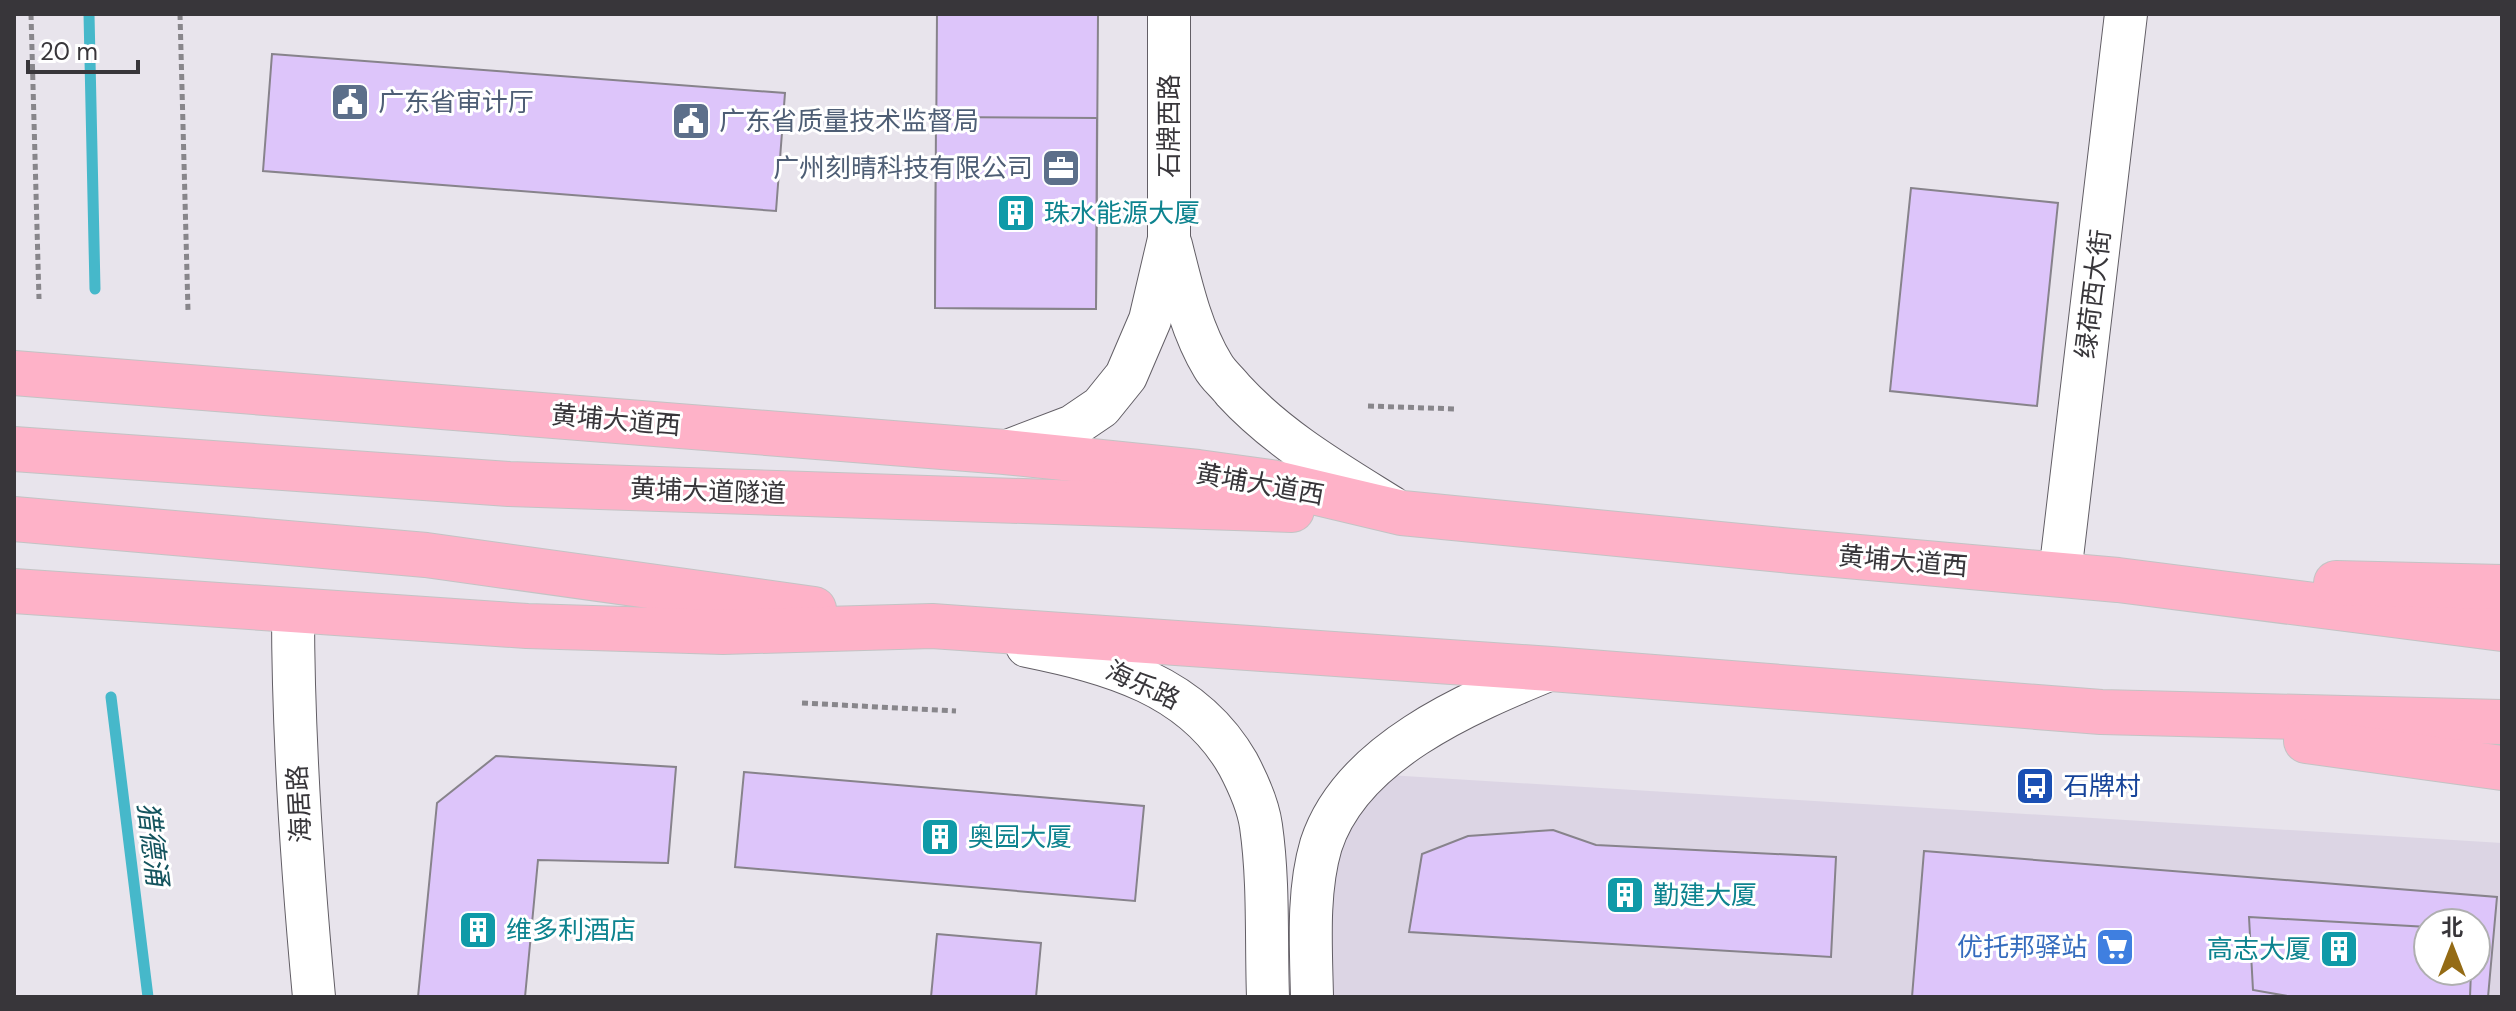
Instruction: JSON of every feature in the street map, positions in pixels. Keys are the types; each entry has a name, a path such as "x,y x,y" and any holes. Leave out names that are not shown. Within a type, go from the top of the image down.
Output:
{"main road":[{"name":"黄埔大道西","path":"14,373 1005,452 1271,482 1402,513 2118,580 2502,629"},
{"name":"黄埔大道隧道","path":"14,449 509,484 1402,513"},
{"path":"14,519 426,555 932,626 1551,669 2101,712 2502,722"},
{"path":"2118,580 2502,587"},
{"path":"14,591 643,631 932,626"},
{"path":"2101,712 2502,768"}],"street":[{"name":"石牌西路","path":"1169,14 1169,239"},
{"name":"绿荷西大街","path":"2060,574 2126,14"},
{"path":"1005,452 1073,426 1101,407 1126,376 1150,320 1169,239"},
{"path":"1169,239 1182,292 1214,368 1256,414 1316,460 1402,513"},
{"name":"海居路","path":"293,611 293,681 302,869 314,997"},
{"name":"海乐路","path":"932,626 1073,656 1124,672 1165,689 1200,714 1237,762 1249,785 1261,824 1268,997"},
{"path":"1312,997 1314,882 1321,847 1330,824 1346,798 1394,751 1440,720 1485,696 1551,669"}],"path":[{"path":"31,14 39,299"},
{"path":"180,14 188,311"},
{"path":"1368,406 1457,409"},
{"path":"802,703 956,711"}],"shaded area":[{"path":"1388,775 2502,843 2502,997 1331,997 1329,900 1345,832"}],"building":[{"name":"珠水能源大厦","path":"937,14 1098,14 1096,309 935,308"},
{"path":"272,54 785,93 776,211 263,171"},
{"name":"珠水能源大厦","path":"936,117 1097,118 1096,309 935,308"},
{"path":"1911,188 2058,203 2037,406 1890,391"},
{"name":"维多利酒店","path":"496,756 676,767 668,863 538,860 525,997 418,997 437,803"},
{"name":"奥园大厦","path":"744,772 1144,806 1135,901 735,867"},
{"name":"勤建大厦","path":"1553,830 1596,845 1836,857 1831,957 1409,932 1422,854 1468,836"},
{"name":"高志大厦","path":"1924,851 2497,897 2492,953 2492,907 2412,907 2412,987 2489,987 2488,997 1912,997"},
{"name":"高志大厦","path":"2249,917 2412,926 2412,987 2470,987 2470,997 2293,997 2253,990"},
{"path":"937,934 1041,943 1036,997 931,997"}],"waterway":[{"path":"89,14 95,289"},
{"name":"猎德涌","path":"111,697 148,997"}],"place":[{"name":"广东省审计厅","path":"350,102"},
{"name":"广东省质量技术监督局","path":"691,121"},
{"name":"广州刻晴科技有限公司","path":"1061,168"},
{"name":"珠水能源大厦","path":"1016,213"},
{"name":"石牌村","path":"2035,786"},
{"name":"奥园大厦","path":"940,837"},
{"name":"勤建大厦","path":"1625,895"},
{"name":"维多利酒店","path":"478,930"},
{"name":"优托邦驿站","path":"2115,947"},
{"name":"高志大厦","path":"2339,949"}]}
